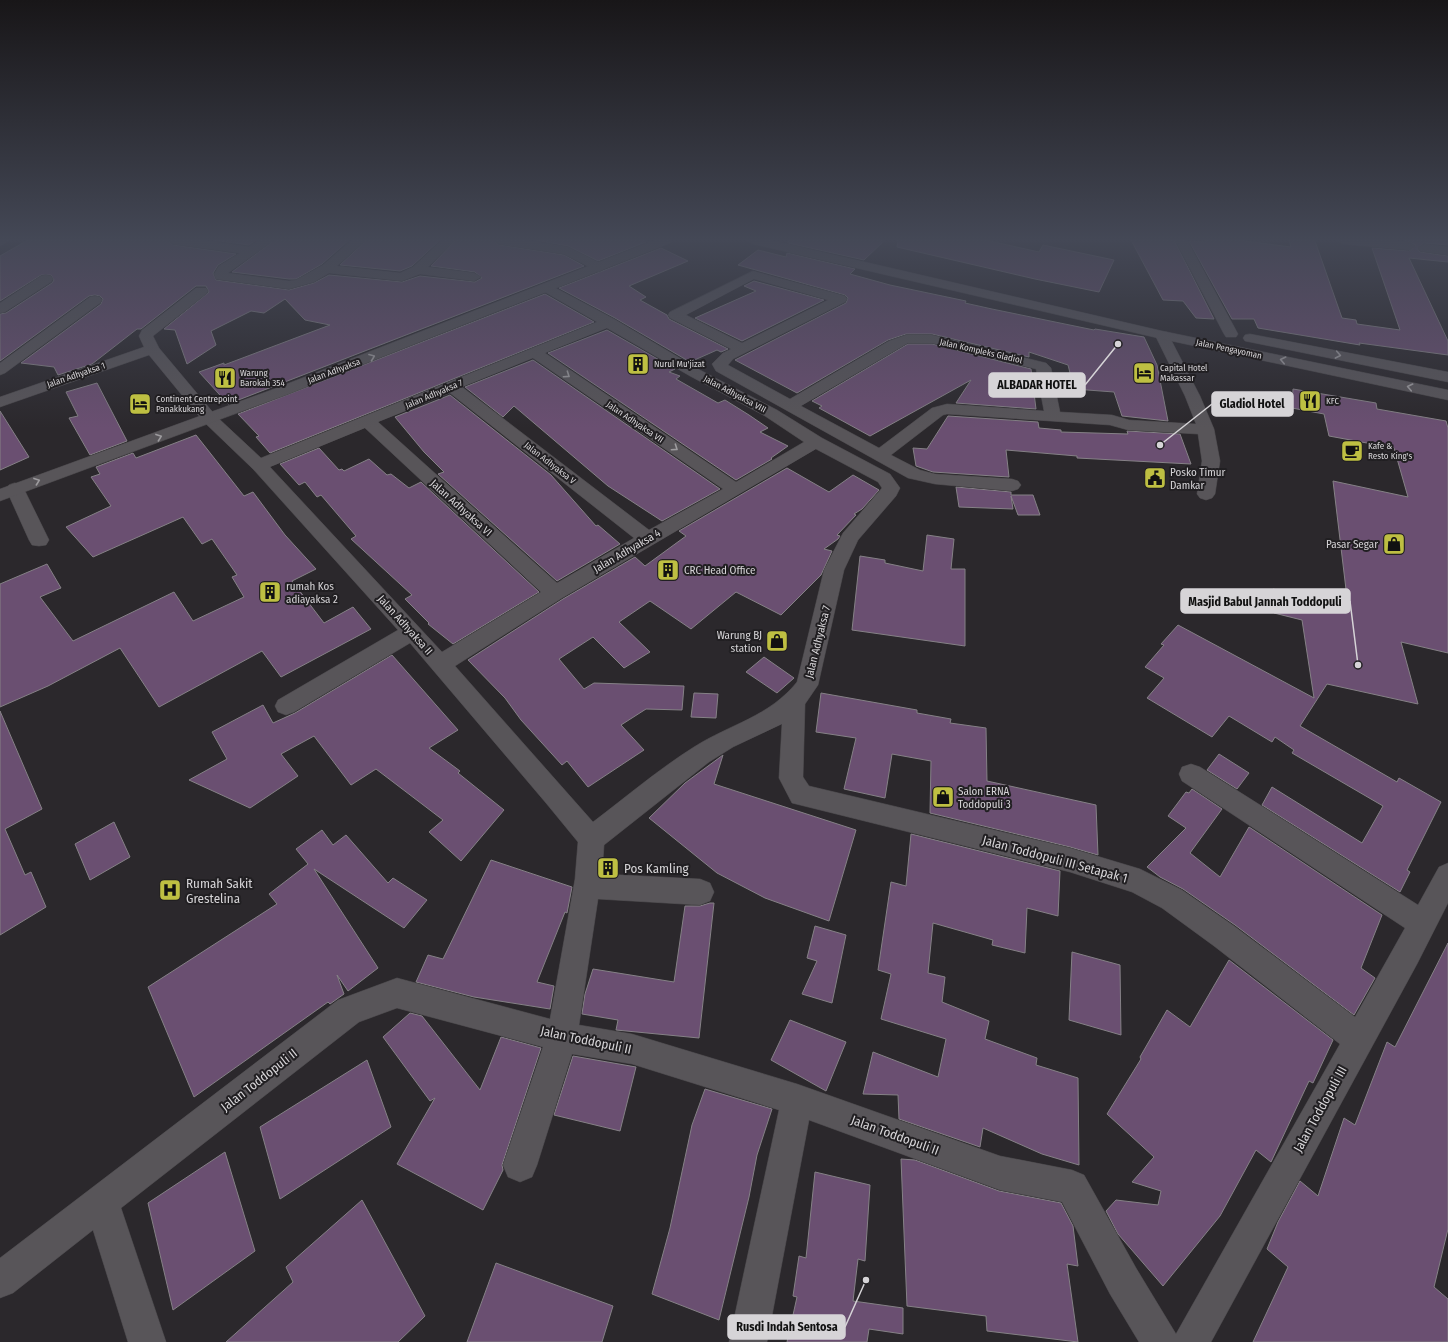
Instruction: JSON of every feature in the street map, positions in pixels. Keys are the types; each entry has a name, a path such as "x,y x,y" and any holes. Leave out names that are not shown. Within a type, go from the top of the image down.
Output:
{"street":[{"path":"0,309 10,303"},
{"path":"0,370 91,303"},
{"path":"152,349 146,336 147,333 186,303"},
{"name":"Jalan Adhyaksa","path":"7,492 210,419 510,303"},
{"name":"Jalan Adhyaksa VIII","path":"574,303 695,373 771,413 816,442"},
{"path":"699,303 675,315 743,348"},
{"path":"833,303 743,348 723,360 720,364 722,368 880,454 906,470 922,477 1012,485"},
{"name":"Jalan Pengayoman","path":"1023,303 1162,335 1194,334 1448,395"},
{"path":"1078,303 1089,305"},
{"name":"Jalan Pengayoman","path":"1210,303 1224,333 1448,377"},
{"name":"Jalan Adhyaksa 7","path":"259,465 368,422 608,322"},
{"path":"1162,335 1194,400 1204,425 1211,460 1206,494"},
{"name":"Jalan Kompleks Gladiol","path":"790,405 894,344 906,339 916,338 968,347 1041,366 1043,368 1053,417"},
{"name":"Jalan Adhyaksa II","path":"152,349 210,419 259,465 412,632 591,839"},
{"name":"Jalan Adhyaksa 1","path":"0,402 152,349"},
{"name":"Jalan Adhyaksa VII","path":"535,353 736,490"},
{"name":"Jalan Adhyaksa V","path":"452,386 648,539"},
{"path":"880,454 938,411 947,409 1114,420 1128,425 1204,425"},
{"name":"Jalan Adhyaksa VI","path":"368,422 555,593"},
{"name":"Jalan Adhyaksa 7","path":"591,839 701,755 725,740 774,717 794,702 807,685 834,570 850,537 890,492 891,488 884,478 816,442"},
{"name":"Jalan Adhyaksa 4","path":"440,664 555,593 736,490 816,442"},
{"path":"7,492 39,540"},
{"path":"286,706 412,632"},
{"name":"Jalan Toddopuli III Setapak 1","path":"794,702 791,778 801,795 1070,860 1103,869 1140,882 1172,899 1224,936 1359,1039"},
{"path":"1191,774 1423,924"},
{"path":"520,1164 562,1037 587,886 591,839"},
{"name":"Jalan Toddopuli III","path":"1191,1342 1423,924 1448,876"},
{"path":"587,886 700,892"},
{"name":"Jalan Toddopuli II","path":"0,1280 349,1011 397,993 562,1037 632,1049 796,1100 1000,1173 1072,1188 1123,1281 1160,1342"},
{"path":"748,1342 796,1100"},
{"path":"101,1201 147,1342"}],"building":[{"path":"22,303 80,303 0,361 0,314 6,313"},
{"path":"102,303 175,303 141,329 137,329 92,364 58,375 54,367 21,363"},
{"path":"196,303 280,303 264,313 251,311 211,331 216,345 187,364 175,330 164,329"},
{"path":"288,303 490,303 228,404 199,372 224,363 224,365 330,325 305,320"},
{"path":"523,303 560,303 594,322 270,453 256,437 259,436 238,414"},
{"path":"586,303 645,303 667,315 669,319 728,349 721,352 717,350 690,362"},
{"path":"730,303 819,303 742,341 695,318"},
{"path":"846,303 965,303 1094,330 1144,337 1157,365 1168,421 1122,416 1114,392 1074,389 1068,365 1029,352 1029,357 932,334 906,334 888,340 797,393 735,360"},
{"path":"1184,303 1206,303 1214,319 1196,318"},
{"path":"1223,303 1337,303 1342,318 1356,320 1357,324 1400,330 1391,303 1430,303 1448,341 1448,355 1359,343 1360,345 1258,328 1254,319 1232,319"},
{"path":"607,330 675,369 669,372 680,376 676,379 718,403 725,400 749,415 768,428 760,432 788,446 771,458 772,459 736,480 548,353"},
{"path":"908,344 932,344 1031,369 1036,409 956,403 971,380 870,436 819,408 822,406 812,401"},
{"path":"533,360 720,489 662,521 608,486 514,406 503,417 465,387"},
{"path":"97,383 127,441 90,455 69,418 78,416 66,392"},
{"path":"1293,389 1376,403 1377,409 1446,421 1448,428 1448,653 1401,642 1418,704 1327,684 1300,726 1397,782 1399,778 1441,802 1407,870 1410,872 1400,892 1262,805 1272,787 1362,843 1383,806 1292,753 1294,750 1275,737 1272,742 1229,716 1212,737 1147,698 1164,678 1145,667 1164,645 1161,644 1178,625 1314,698 1302,620 1274,613 1273,589 1348,606 1333,481 1408,497 1394,448 1329,436 1324,414 1292,408"},
{"path":"450,395 551,475 596,526 598,525 620,544 557,581 438,474 444,472 424,452 395,417"},
{"path":"0,411 29,457 0,470"},
{"path":"948,416 1038,422 1039,428 1061,430 1061,432 1128,434 1127,431 1180,434 1191,464 1077,458 1077,456 1006,450 1009,477 933,472 916,466 913,448 927,449"},
{"path":"196,435 244,496 253,492 285,535 316,569 292,581 324,623 353,607 371,629 281,677 262,651 159,707 120,648 48,686 0,707 0,584 47,564 61,588 40,597 73,641 174,592 193,621 244,597 232,577 237,575 212,539 202,544 183,517 93,557 66,527 111,506 91,477 100,474 96,467 133,453 136,458"},
{"path":"319,448 339,470 342,469 344,471 369,459 387,475 391,474 409,488 421,482 539,592 453,644 428,624 429,623 405,599 412,595 351,539 356,536 321,495 317,497 305,482 299,485 280,464"},
{"path":"787,468 829,492 853,475 879,490 862,509 854,514 856,515 837,535 840,536 838,539 824,549 832,551 821,575 781,615 736,592 691,629 650,601 619,622 650,652 624,668 593,637 559,659 584,689 594,683 684,686 682,710 646,709 621,725 644,750 588,787 567,761 562,765 521,720 505,698 468,660 563,599 635,557 645,566 686,536 679,531"},
{"path":"956,487 1011,492 1011,495 1033,495 1040,515 1018,515 1011,496 1013,509 959,507"},
{"path":"927,535 954,539 951,569 965,569 965,646 852,630 860,556 885,560 885,563 923,571"},
{"path":"392,655 458,730 429,748 460,771 458,773 504,810 461,861 429,832 443,820 376,769 351,785 314,736 281,754 298,776 250,808 189,780 227,759 212,732 263,705 273,723 295,713"},
{"path":"764,657 794,678 777,693 746,672"},
{"path":"694,693 718,694 716,718 691,717"},
{"path":"821,693 917,710 917,713 951,719 950,723 986,728 987,781 1096,805 1098,855 930,813 931,761 892,754 885,798 844,789 856,738 816,732"},
{"path":"0,711 42,809 5,829 25,875 31,872 46,907 0,935"},
{"path":"1219,754 1249,773 1237,789 1207,770"},
{"path":"723,755 714,784 856,830 829,921 765,898 717,873 649,818 685,783"},
{"path":"1192,789 1222,809 1190,853 1220,877 1249,827 1382,915 1361,968 1375,978 1354,1015 1235,925 1183,889 1160,877 1147,867 1186,828 1168,816 1186,792 1189,793"},
{"path":"114,822 130,857 90,880 75,844"},
{"path":"322,830 333,845 346,835 388,883 393,878 427,900 404,928 314,869 378,968 348,991 337,975 344,994 330,1004 328,1002 194,1097 148,987 277,904 269,894 308,864 296,849"},
{"path":"911,834 1060,871 1058,916 1027,908 1025,953 992,945 993,940 933,923 928,973 945,977 942,1002 989,1021 985,1039 1037,1058 1036,1065 1078,1078 1079,1165 1042,1154 983,1128 980,1147 899,1119 898,1095 863,1094 873,1052 938,1077 946,1039 881,1019 891,974 878,970 891,882 906,886"},
{"path":"491,860 572,887 567,913 565,912 537,982 554,986 550,1009 474,997 416,982 428,955 443,959"},
{"path":"714,903 699,1038 616,1030 618,1020 582,1014 585,994 593,969 674,982 685,906 700,906"},
{"path":"815,926 846,935 832,1003 802,994 817,961 807,958"},
{"path":"1448,943 1448,1229 1434,1287 1448,1299 1448,1342 1253,1342 1288,1267 1267,1249 1278,1222 1300,1181 1318,1196 1344,1118 1355,1125 1387,1042 1395,1047"},
{"path":"1072,952 1120,965 1121,1035 1069,1020"},
{"path":"1229,960 1333,1040 1313,1083 1309,1081 1271,1162 1256,1150 1220,1216 1163,1286 1118,1234 1106,1211 1116,1200 1158,1205 1161,1191 1132,1182 1154,1157 1107,1114 1141,1059 1140,1057 1167,1010 1190,1027"},
{"path":"410,1013 422,1016 480,1090 501,1037 541,1048 502,1165 503,1170 483,1210 397,1164 435,1098 430,1101 383,1037"},
{"path":"790,1020 846,1042 826,1091 771,1060"},
{"path":"573,1056 636,1067 620,1131 554,1115"},
{"path":"367,1060 391,1127 280,1199 260,1127"},
{"path":"705,1089 772,1109 757,1155 749,1197 719,1320 652,1294 670,1228 692,1125"},
{"path":"225,1152 255,1251 173,1310 148,1203"},
{"path":"901,1159 915,1160 999,1191 1061,1203 1073,1226 1078,1266 1067,1264 1078,1342 987,1331 986,1316 907,1306"},
{"path":"815,1172 870,1185 865,1261 858,1259 853,1301 903,1308 903,1334 869,1329 867,1342 787,1342 797,1297 793,1296 799,1256 806,1258"},
{"path":"362,1200 425,1316 398,1342 226,1342 293,1282 286,1267"},
{"path":"496,1263 613,1306 602,1342 467,1342"}],"place":[{"name":"ALBADAR HOTEL","path":"1118,344"},
{"name":"Nurul Mu'jizat","path":"638,364"},
{"name":"Capital Hotel Makassar","path":"1144,373"},
{"name":"Warung Barokah 354","path":"225,378"},
{"name":"KFC","path":"1310,401"},
{"name":"Continent Centrepoint Panakkukang","path":"140,404"},
{"name":"Gladiol Hotel","path":"1160,445"},
{"name":"Kafe & Resto King's","path":"1352,451"},
{"name":"Posko Timur Damkar","path":"1155,478"},
{"name":"Pasar Segar","path":"1394,544"},
{"name":"CRC Head Office","path":"668,570"},
{"name":"rumah Kos adiayaksa 2","path":"270,592"},
{"name":"Warung BJ station","path":"777,641"},
{"name":"Masjid Babul Jannah Toddopuli","path":"1358,665"},
{"name":"Salon ERNA Toddopuli 3","path":"943,797"},
{"name":"Pos Kamling","path":"608,868"},
{"name":"Rumah Sakit Grestelina","path":"170,890"},
{"name":"Rusdi Indah Sentosa","path":"866,1280"}]}
